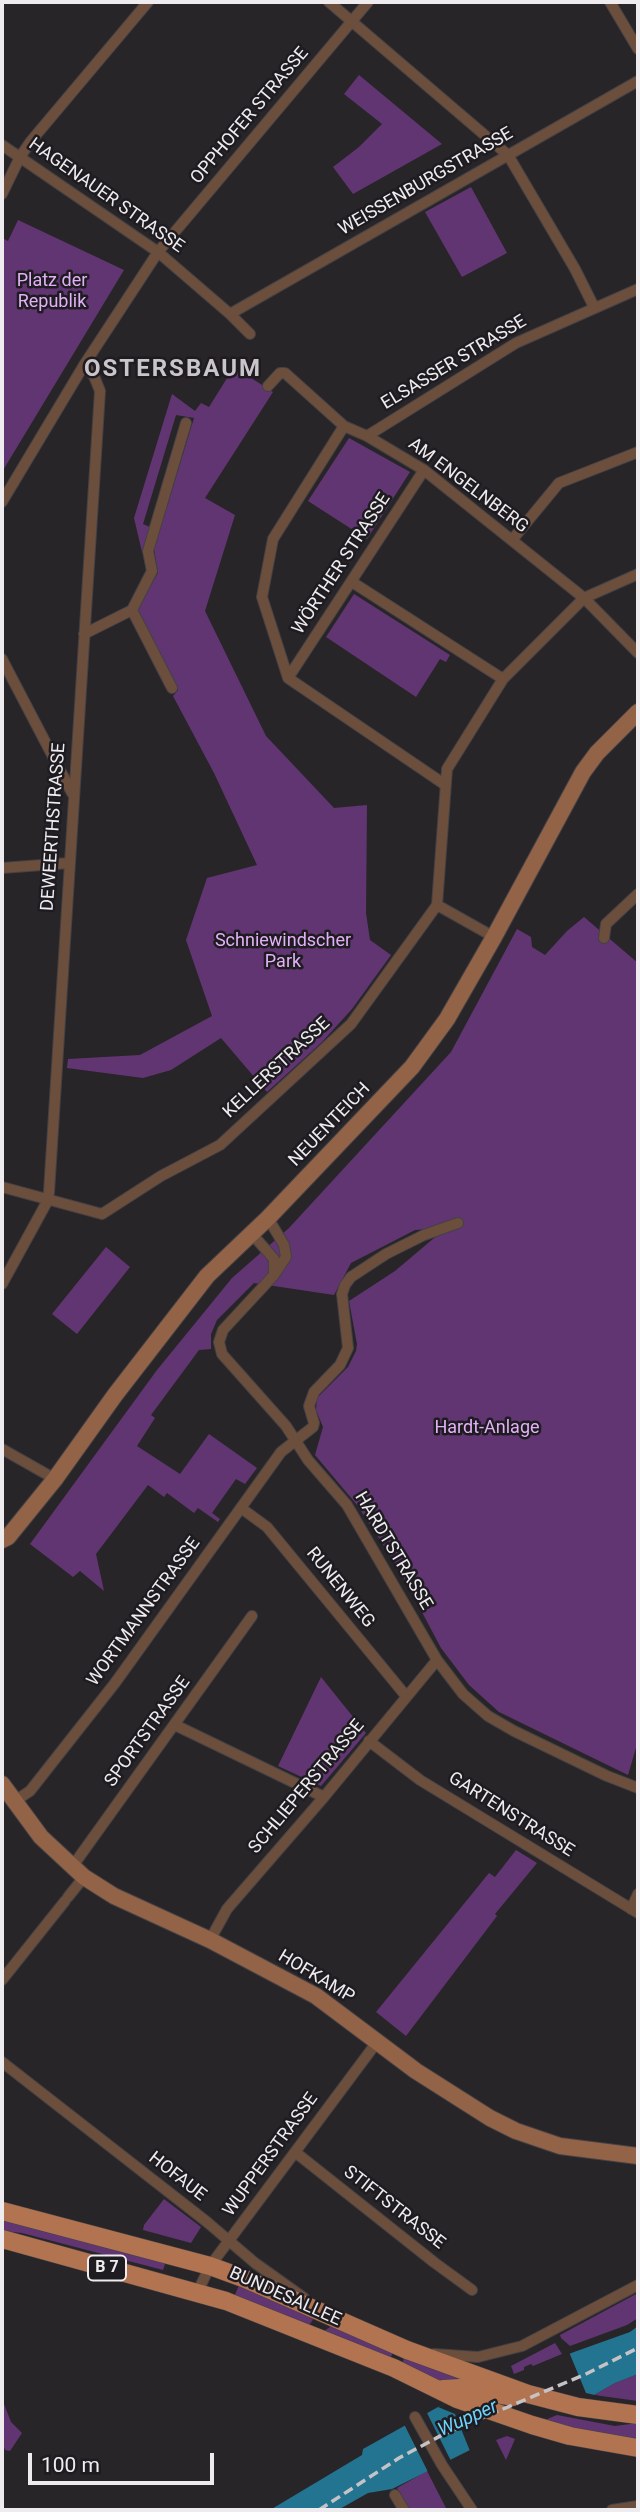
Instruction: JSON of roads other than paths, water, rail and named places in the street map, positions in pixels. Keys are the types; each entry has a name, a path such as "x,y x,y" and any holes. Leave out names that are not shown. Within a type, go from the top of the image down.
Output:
{"main road":[{"name":"BUNDESALLEE","path":"2,2211 210,2266 407,2350 496,2383 570,2405"},
{"name":"BUNDESALLEE","path":"2,2239 198,2291 394,2368 457,2399 570,2436 638,2448"},
{"path":"317,2338 314,2332 316,2324 332,2318"},
{"path":"433,2389 460,2388 570,2405"},
{"name":"B 7","path":"570,2405 638,2415"}],"street":[{"path":"2,194 20,157 32,141 148,2"},
{"path":"329,2 508,155 575,269 594,307"},
{"name":"OPPHOFER STRASSE","path":"158,252 368,2"},
{"path":"610,2 638,49"},
{"path":"626,29 638,23"},
{"name":"WEISSENBURGSTRASSE","path":"230,314 638,81"},
{"name":"HAGENAUER STRASSE","path":"2,145 158,252 250,334"},
{"path":"2,502 84,365 158,252"},
{"name":"ELSASSER STRASSE","path":"367,436 516,343 638,289"},
{"name":"DEWEERTHSTRASSE","path":"2,1284 48,1200 100,391 94,376 84,365"},
{"name":"AM ENGELNBERG","path":"268,386 280,373 285,373 344,426 367,436 424,470 584,598 638,653"},
{"path":"84,634 132,610 152,571 148,551 186,423"},
{"path":"344,426 273,539 262,597 288,678 444,784"},
{"path":"512,540 559,482 638,452"},
{"name":"WÖRTHER STRASSE","path":"288,678 424,470"},
{"path":"494,937 437,905 447,769 503,679 584,598 638,574"},
{"path":"352,582 503,679"},
{"path":"132,610 172,688"},
{"path":"2,659 73,796"},
{"name":"NEUENTEICH","path":"2,1555 6,1549 5,1538 55,1479 207,1276 268,1218 412,1067 447,1018 494,937 583,772 597,753 638,712"},
{"path":"2,867 69,863"},
{"path":"604,938 606,925 638,894"},
{"name":"KELLERSTRASSE","path":"48,1200 103,1214 161,1176 220,1145 351,1024 437,905"},
{"path":"2,1187 48,1200"},
{"name":"HARDTSTRASSE","path":"268,1218 284,1245 286,1257 274,1275 223,1330 219,1342 222,1354 296,1440 308,1460 347,1505 437,1660 463,1694 488,1716 513,1731 607,1776 638,1787"},
{"name":"WORTMANNSTRASSE","path":"15,1801 30,1791 115,1684 281,1452 313,1427 309,1406 314,1392 340,1365 347,1352 348,1336 342,1294 351,1277 386,1254 424,1235 458,1223"},
{"path":"252,1234 274,1259 274,1275"},
{"path":"2,1450 55,1479"},
{"name":"RUNENWEG","path":"241,1508 267,1527 406,1696"},
{"name":"SPORTSTRASSE","path":"2,1980 67,1899 78,1872 175,1725 253,1616"},
{"name":"SCHLIEPERSTRASSE","path":"210,1940 227,1909 437,1660"},
{"path":"175,1725 324,1797"},
{"name":"GARTENSTRASSE","path":"369,1741 420,1780 634,1911"},
{"name":"HOFKAMP","path":"2,1784 41,1837 78,1872 114,1896 210,1940 316,1996 461,2100 516,2131 560,2146 638,2156"},
{"path":"634,1911 638,1894"},
{"name":"WUPPERSTRASSE","path":"198,2291 210,2266 377,2042"},
{"name":"HOFAUE","path":"2,2062 255,2263 332,2318"},
{"name":"STIFTSTRASSE","path":"295,2152 472,2290"},
{"path":"407,2350 478,2357 495,2354 522,2346 638,2284"},
{"path":"415,2417 472,2510"},
{"path":"395,2494 404,2510"},
{"path":"612,2510 638,2506"}],"water":[{"name":"Wupper","path":"638,2326 638,2374 594,2395 525,2418 470,2450 392,2489 368,2493 338,2510 270,2510 362,2455 363,2449 438,2407 630,2332"}],"railway":[{"path":"319,2510 399,2458 444,2434 586,2374 638,2348"}],"district":[{"name":"OSTERSBAUM","path":"173,370"}],"park label":[{"name":"Platz der Republik","path":"52,291"},
{"name":"Schniewindscher Park","path":"283,951"},
{"name":"Hardt-Anlage","path":"487,1428"}]}
